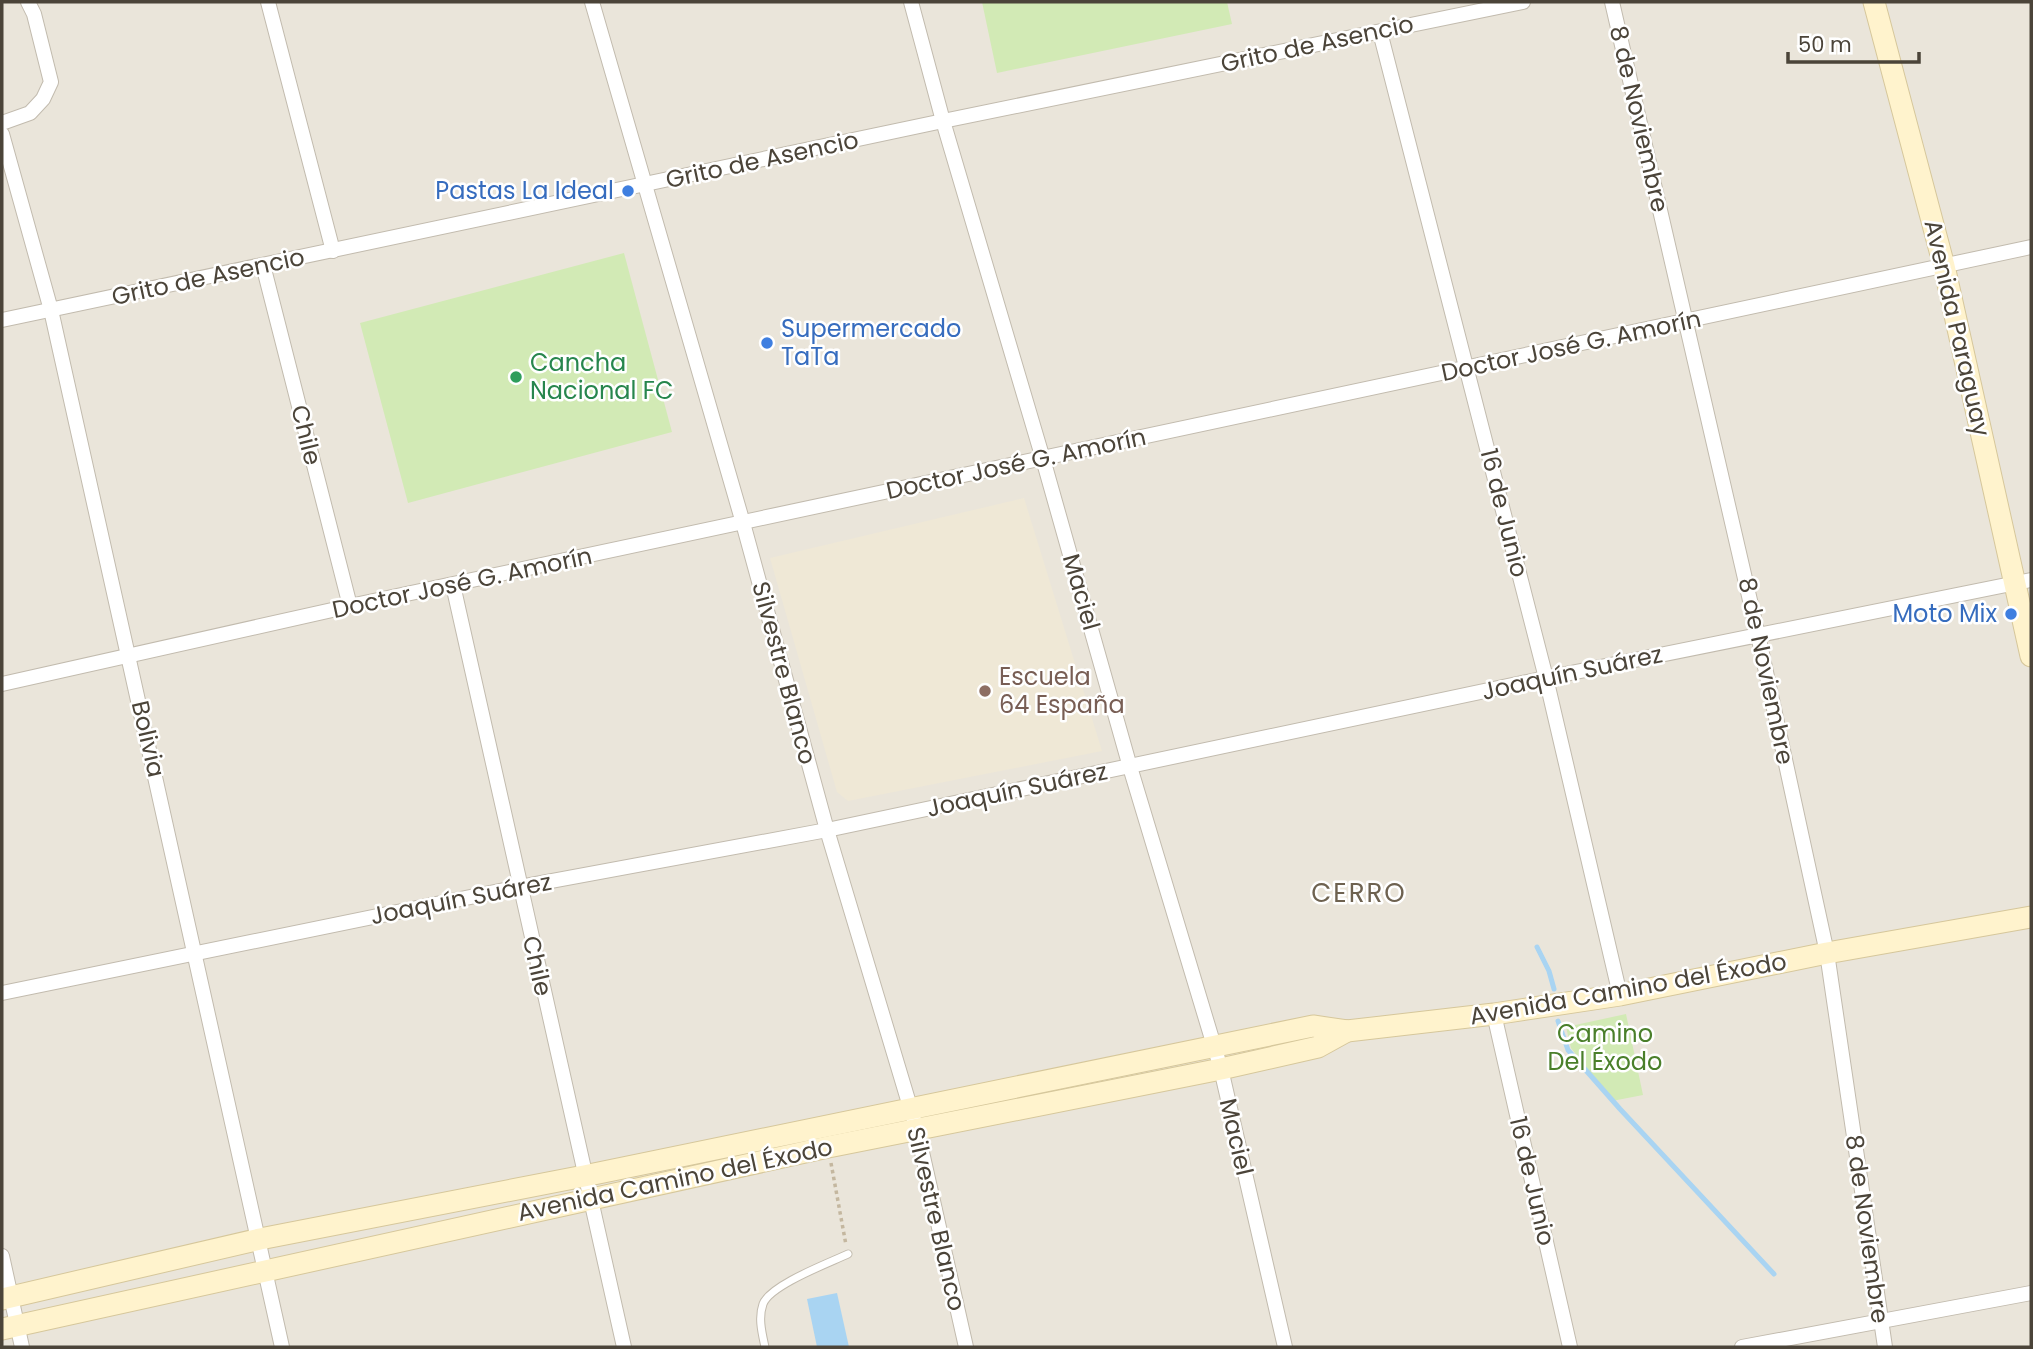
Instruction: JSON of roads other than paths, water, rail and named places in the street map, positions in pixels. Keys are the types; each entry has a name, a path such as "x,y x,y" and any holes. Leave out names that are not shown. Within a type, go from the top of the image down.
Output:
{"street":[{"path":"2,124 30,113 43,99 51,82 34,14 28,2"},
{"path":"268,2 333,251"},
{"name":"Silvestre Blanco","path":"592,2 743,523 827,830 917,1130 966,1347"},
{"name":"Maciel","path":"911,2 1130,767 1221,1069 1285,1347"},
{"name":"Grito de Asencio","path":"2,320 943,121 1523,2"},
{"name":"8 de Noviembre","path":"1612,2 1758,635 1827,953 1885,1347"},
{"name":"Avenida Paraguay","path":"1874,2 2024,581 2031,656"},
{"name":"16 de Junio","path":"1380,32 1546,678 1620,995"},
{"name":"Bolivia","path":"2,134 51,310 282,1347"},
{"name":"Doctor José G. Amorín","path":"2,684 350,606 2031,247"},
{"name":"Chile","path":"263,265 350,606"},
{"name":"Joaquín Suárez","path":"2,993 519,887 827,830 1546,678 2024,581"},
{"name":"Chile","path":"453,585 624,1347"},
{"name":"Avenida Camino del Éxodo","path":"6,1298 260,1239 584,1176 1313,1026 1347,1031 1494,1014 1620,995 1827,953 2031,917"},
{"name":"16 de Junio","path":"1494,1014 1570,1347"},
{"name":"Avenida Camino del Éxodo","path":"10,1327 828,1147 1221,1069 1318,1046 1347,1031"},
{"path":"2,1256 10,1327 22,1347"},
{"path":"1742,1347 2031,1293"}],"lane":[{"path":"765,1347 760,1324 763,1302 774,1290 848,1254"}],"water":[{"path":"837,1293 849,1347 817,1347 807,1299"}],"waterway":[{"path":"1537,947 1549,971 1554,989"},
{"path":"1558,1021 1568,1050 1774,1274"}],"place":[{"name":"Pastas La Ideal","path":"628,191"},
{"name":"Supermercado TaTa","path":"767,343"},
{"name":"Cancha Nacional FC","path":"516,377"},
{"name":"Moto Mix","path":"2011,614"},
{"name":"Escuela 64 España","path":"985,691"}],"district":[{"name":"CERRO","path":"1359,893"}],"park label":[{"name":"Camino Del Éxodo","path":"1605,1048"}]}
